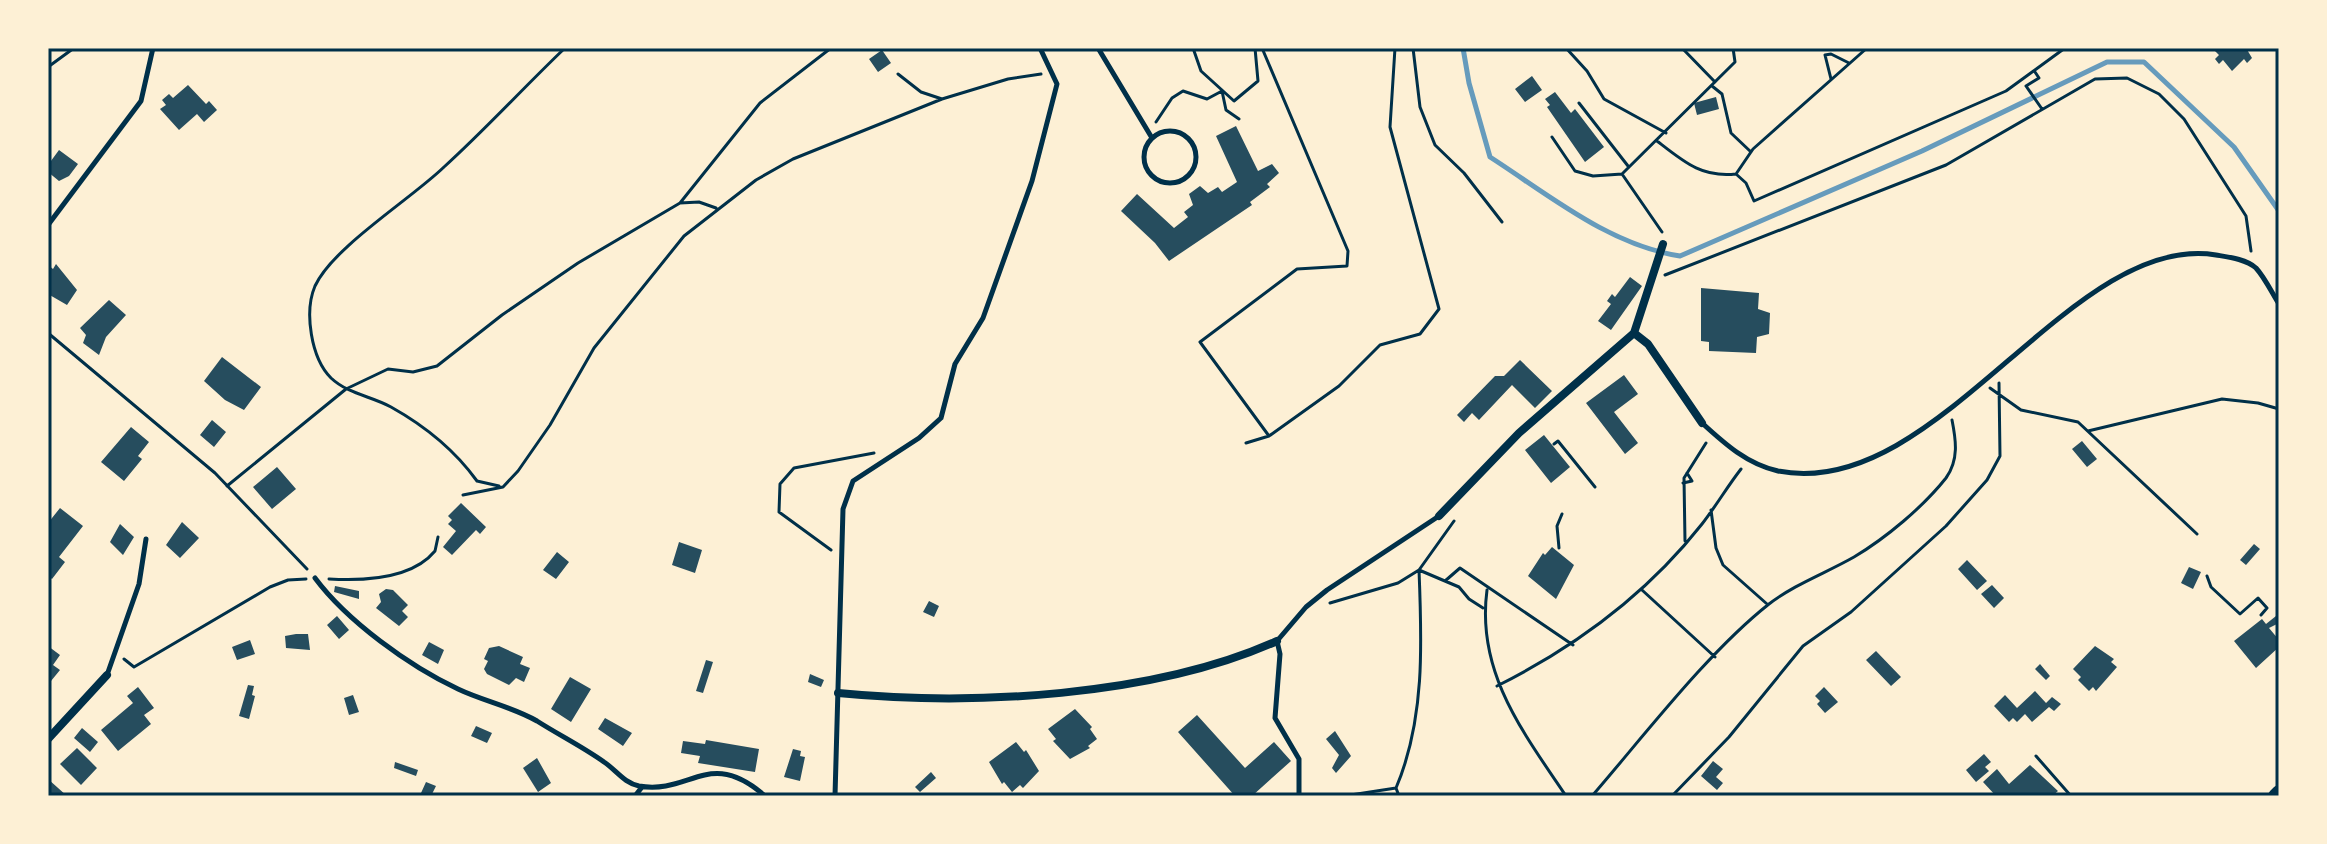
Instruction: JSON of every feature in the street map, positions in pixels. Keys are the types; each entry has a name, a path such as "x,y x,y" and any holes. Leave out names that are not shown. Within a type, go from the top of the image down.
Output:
{"main road":[{"path":"2275,796 2279,792"}],"street":[{"path":"1439,516 1519,433 1634,333 1663,244"},
{"path":"1634,333 1648,344 1702,423"},
{"path":"838,693 922,699 1020,696 1124,683 1190,670 1242,657 1277,641"},
{"path":"48,739 107,675"}],"lane":[{"path":"48,225 141,101 153,48"},
{"path":"835,796 844,562 843,509 853,481 919,438 941,418 955,364 983,318 1000,279 1032,181 1057,84 1040,48"},
{"path":"1098,48 1150,135 1144,154 1147,170 1160,182 1184,179 1196,156 1189,140 1173,131 1150,135"},
{"path":"1702,423 1748,459 1794,473 1831,470 1872,457 1949,408 2111,281 2143,266 2170,257 2209,254 2232,257 2255,267 2279,304"},
{"path":"1299,796 1299,759 1275,718 1280,654 1277,641 1306,607 1439,516"},
{"path":"107,675 139,584 146,539"},
{"path":"315,578 325,591 394,652 457,688 531,718 605,763 627,782 643,786 719,774 735,775 765,796"},
{"path":"635,796 643,786"}],"path":[{"path":"48,67 74,48"},
{"path":"503,487 477,481 456,452 430,433 390,406 346,389 330,376 316,355 311,324 314,288 329,266 442,170 565,48"},
{"path":"227,486 346,389 388,369 413,372 437,366 578,263 680,203 760,103 831,48"},
{"path":"1193,48 1201,71 1234,101 1258,81 1255,48"},
{"path":"1262,48 1348,251 1347,266 1297,269 1200,342 1269,436"},
{"path":"1246,443 1269,436 1339,386 1380,345 1420,334 1439,309 1390,127 1395,48"},
{"path":"1413,48 1420,107 1435,145 1464,173 1502,222"},
{"path":"1566,48 1587,71 1604,99 1666,133"},
{"path":"1682,48 1722,94 1731,133 1751,152"},
{"path":"1552,137 1575,171 1593,176 1622,174 1666,133 1694,99 1735,62 1733,48"},
{"path":"1657,141 1713,177 1736,174 1751,152 1867,48"},
{"path":"1736,174 1746,183 1754,201 2006,91 2065,48"},
{"path":"1831,79 1825,55 1831,54 1835,59 1849,63"},
{"path":"1828,64 1835,59"},
{"path":"463,495 503,487 518,471 550,425 594,348 684,236 716,208 793,159 942,99 1008,79 1053,72"},
{"path":"2035,72 2039,78 2026,86 2042,109"},
{"path":"898,74 921,92 942,99"},
{"path":"1652,280 1946,165 2095,79 2127,78 2159,94 2184,119 2246,216 2255,267"},
{"path":"1222,91 1226,110 1239,119"},
{"path":"1150,135 1178,92 1207,99 1222,91"},
{"path":"1579,103 1628,166"},
{"path":"1622,174 1662,229 1663,244"},
{"path":"680,203 699,202 716,208"},
{"path":"48,333 227,486 315,578"},
{"path":"1672,796 1729,737 1803,646 1851,612 1946,526 1987,480 2000,456 1998,371"},
{"path":"1983,383 2021,410 2078,422 2197,534"},
{"path":"2088,431 2222,399 2279,409"},
{"path":"1592,796 1715,657 1768,605 1794,587 1855,557 1884,535 1947,476 1956,450 1949,408"},
{"path":"1685,543 1683,483 1712,433"},
{"path":"1554,444 1558,441 1595,487"},
{"path":"844,562 811,532 779,512 780,484 794,468 898,449"},
{"path":"1497,686 1573,645 1642,590 1685,543 1748,459"},
{"path":"1683,483 1692,481 1687,473"},
{"path":"1711,510 1716,548 1723,565 1768,605"},
{"path":"1306,607 1338,602 1398,583 1419,570 1461,511"},
{"path":"1559,548 1557,526 1562,514"},
{"path":"339,579 383,576 418,565 435,551 438,537"},
{"path":"1445,581 1460,568 1487,590 1573,645"},
{"path":"1419,570 1459,587 1469,599 1485,608"},
{"path":"1399,796 1396,788 1409,759 1418,701 1419,570"},
{"path":"2207,576 2211,587 2240,614 2258,598 2267,608 2261,615"},
{"path":"107,675 125,658 134,667 270,587 288,580 315,578"},
{"path":"1487,590 1485,608 1489,653 1497,686 1512,715 1566,796"},
{"path":"1642,590 1715,657"},
{"path":"2036,756 2071,796"},
{"path":"1344,796 1396,788"}],"building":[{"path":"2212,48 2246,48 2252,58 2247,63 2244,59 2232,71 2223,60 2219,64 2215,59 2219,55"},
{"path":"882,50 891,63 878,72 869,59"},
{"path":"1532,76 1542,90 1525,102 1515,89"},
{"path":"188,85 206,104 209,101 217,110 204,122 197,114 179,130 160,109 166,105 162,100 169,94 173,98"},
{"path":"1555,92 1571,113 1575,109 1604,147 1585,162 1547,107 1550,105 1545,99"},
{"path":"1716,97 1719,109 1697,115 1694,103"},
{"path":"1236,126 1258,171 1272,164 1279,173 1267,184 1270,187 1250,202 1252,205 1169,261 1121,211 1137,194 1174,228 1188,217 1184,212 1193,205 1189,194 1200,186 1208,193 1218,187 1222,192 1237,182 1216,136"},
{"path":"59,150 78,164 69,176 59,181 48,172 48,165"},
{"path":"56,264 77,290 67,305 48,294 48,265 53,269"},
{"path":"1630,277 1642,286 1611,330 1598,321 1611,304 1607,301 1612,294 1615,297"},
{"path":"1701,288 1759,293 1758,309 1770,313 1769,334 1757,337 1756,353 1709,351 1709,342 1701,341"},
{"path":"109,300 126,315 106,337 99,355 83,343 86,335 80,328"},
{"path":"222,357 261,387 244,410 225,400 204,381"},
{"path":"1520,360 1552,391 1535,408 1512,385 1479,420 1472,413 1464,422 1457,415 1495,376 1504,376"},
{"path":"1624,375 1638,394 1614,412 1638,443 1625,454 1586,403"},
{"path":"212,420 226,432 214,447 200,435"},
{"path":"131,427 149,442 138,456 142,459 124,481 101,462"},
{"path":"1544,435 1570,467 1551,483 1525,450"},
{"path":"2082,441 2097,459 2087,467 2072,449"},
{"path":"277,467 296,489 272,509 253,487"},
{"path":"461,503 486,527 480,534 476,530 452,555 443,547 456,531 448,524 452,520 448,516"},
{"path":"60,508 83,526 59,557 65,562 52,579 48,576 48,523"},
{"path":"182,522 199,538 180,558 166,545"},
{"path":"120,524 134,537 123,555 110,542"},
{"path":"679,542 702,550 695,573 672,565"},
{"path":"2254,544 2260,549 2246,565 2240,560"},
{"path":"1552,547 1574,565 1556,599 1528,576 1543,553 1545,555"},
{"path":"557,552 569,562 556,579 543,570"},
{"path":"1967,560 1987,581 1977,590 1958,569"},
{"path":"2189,567 2201,572 2193,589 2181,583"},
{"path":"1992,585 2004,598 1994,608 1981,594"},
{"path":"335,586 359,591 359,599 334,592"},
{"path":"386,589 393,590 408,605 402,611 408,617 399,626 376,608 381,602 379,594"},
{"path":"929,601 939,606 934,617 923,612"},
{"path":"337,616 349,630 339,639 327,625"},
{"path":"2276,616 2279,623 2269,628 2279,640 2279,647 2256,668 2234,641 2262,619 2266,624"},
{"path":"308,634 310,650 286,648 285,636"},
{"path":"250,640 255,654 237,660 232,647"},
{"path":"429,642 444,650 438,664 422,655"},
{"path":"48,646 60,655 53,665 60,670 51,681 48,679"},
{"path":"499,646 523,657 520,664 530,668 524,682 516,678 509,685 487,674 484,669 488,661 484,659 489,648"},
{"path":"2095,646 2114,659 2111,662 2117,667 2096,691 2093,687 2089,691 2078,680 2081,677 2073,669"},
{"path":"1876,651 1901,677 1891,686 1866,660"},
{"path":"706,660 713,662 703,693 696,691"},
{"path":"2040,664 2050,676 2046,680 2035,669"},
{"path":"810,674 824,680 821,687 808,682"},
{"path":"570,677 591,689 571,722 551,709"},
{"path":"248,685 254,686 252,695 255,696 249,719 239,716"},
{"path":"138,687 154,708 144,715 151,724 118,751 101,730 133,703 127,696"},
{"path":"1824,687 1838,702 1825,713 1815,696"},
{"path":"2035,691 2046,703 2052,697 2061,704 2054,711 2049,707 2032,722 2025,714 2017,722 2013,718 2009,722 1994,706 2005,695 2017,708"},
{"path":"353,695 359,712 349,715 344,698"},
{"path":"1075,709 1092,727 1090,729 1097,739 1088,746 1090,748 1070,759 1053,741 1056,739 1048,729"},
{"path":"1197,715 1245,768 1274,742 1291,761 1252,796 1235,796 1178,732"},
{"path":"605,718 632,733 623,746 598,729"},
{"path":"476,726 492,733 487,743 471,736"},
{"path":"82,728 98,742 90,752 74,738"},
{"path":"1335,731 1351,756 1336,773 1332,768 1339,755 1326,739"},
{"path":"706,740 759,749 755,772 698,763 700,756 681,753 683,741 705,744"},
{"path":"1016,742 1024,752 1026,750 1039,771 1023,788 1020,785 1012,792 1004,782 1002,784 989,762"},
{"path":"77,748 97,768 81,785 60,764"},
{"path":"793,749 801,751 800,756 805,757 800,781 784,777"},
{"path":"1984,754 1991,762 1985,767 1989,771 1976,782 1966,770"},
{"path":"537,758 551,783 538,792 523,768"},
{"path":"1713,761 1723,769 1716,777 1723,783 1717,790 1701,776"},
{"path":"395,762 418,770 416,776 394,768"},
{"path":"2030,765 2058,791 2052,796 1996,796 1983,782 1997,769 2009,784"},
{"path":"931,772 936,778 920,792 915,787"},
{"path":"48,779 67,796 48,796"},
{"path":"426,782 436,786 431,796 421,793"}],"waterway":[{"path":"1463,48 1469,83 1490,157 1604,230 1654,250 1680,256 1922,151 2107,62 2144,62 2234,147 2279,211"}]}
